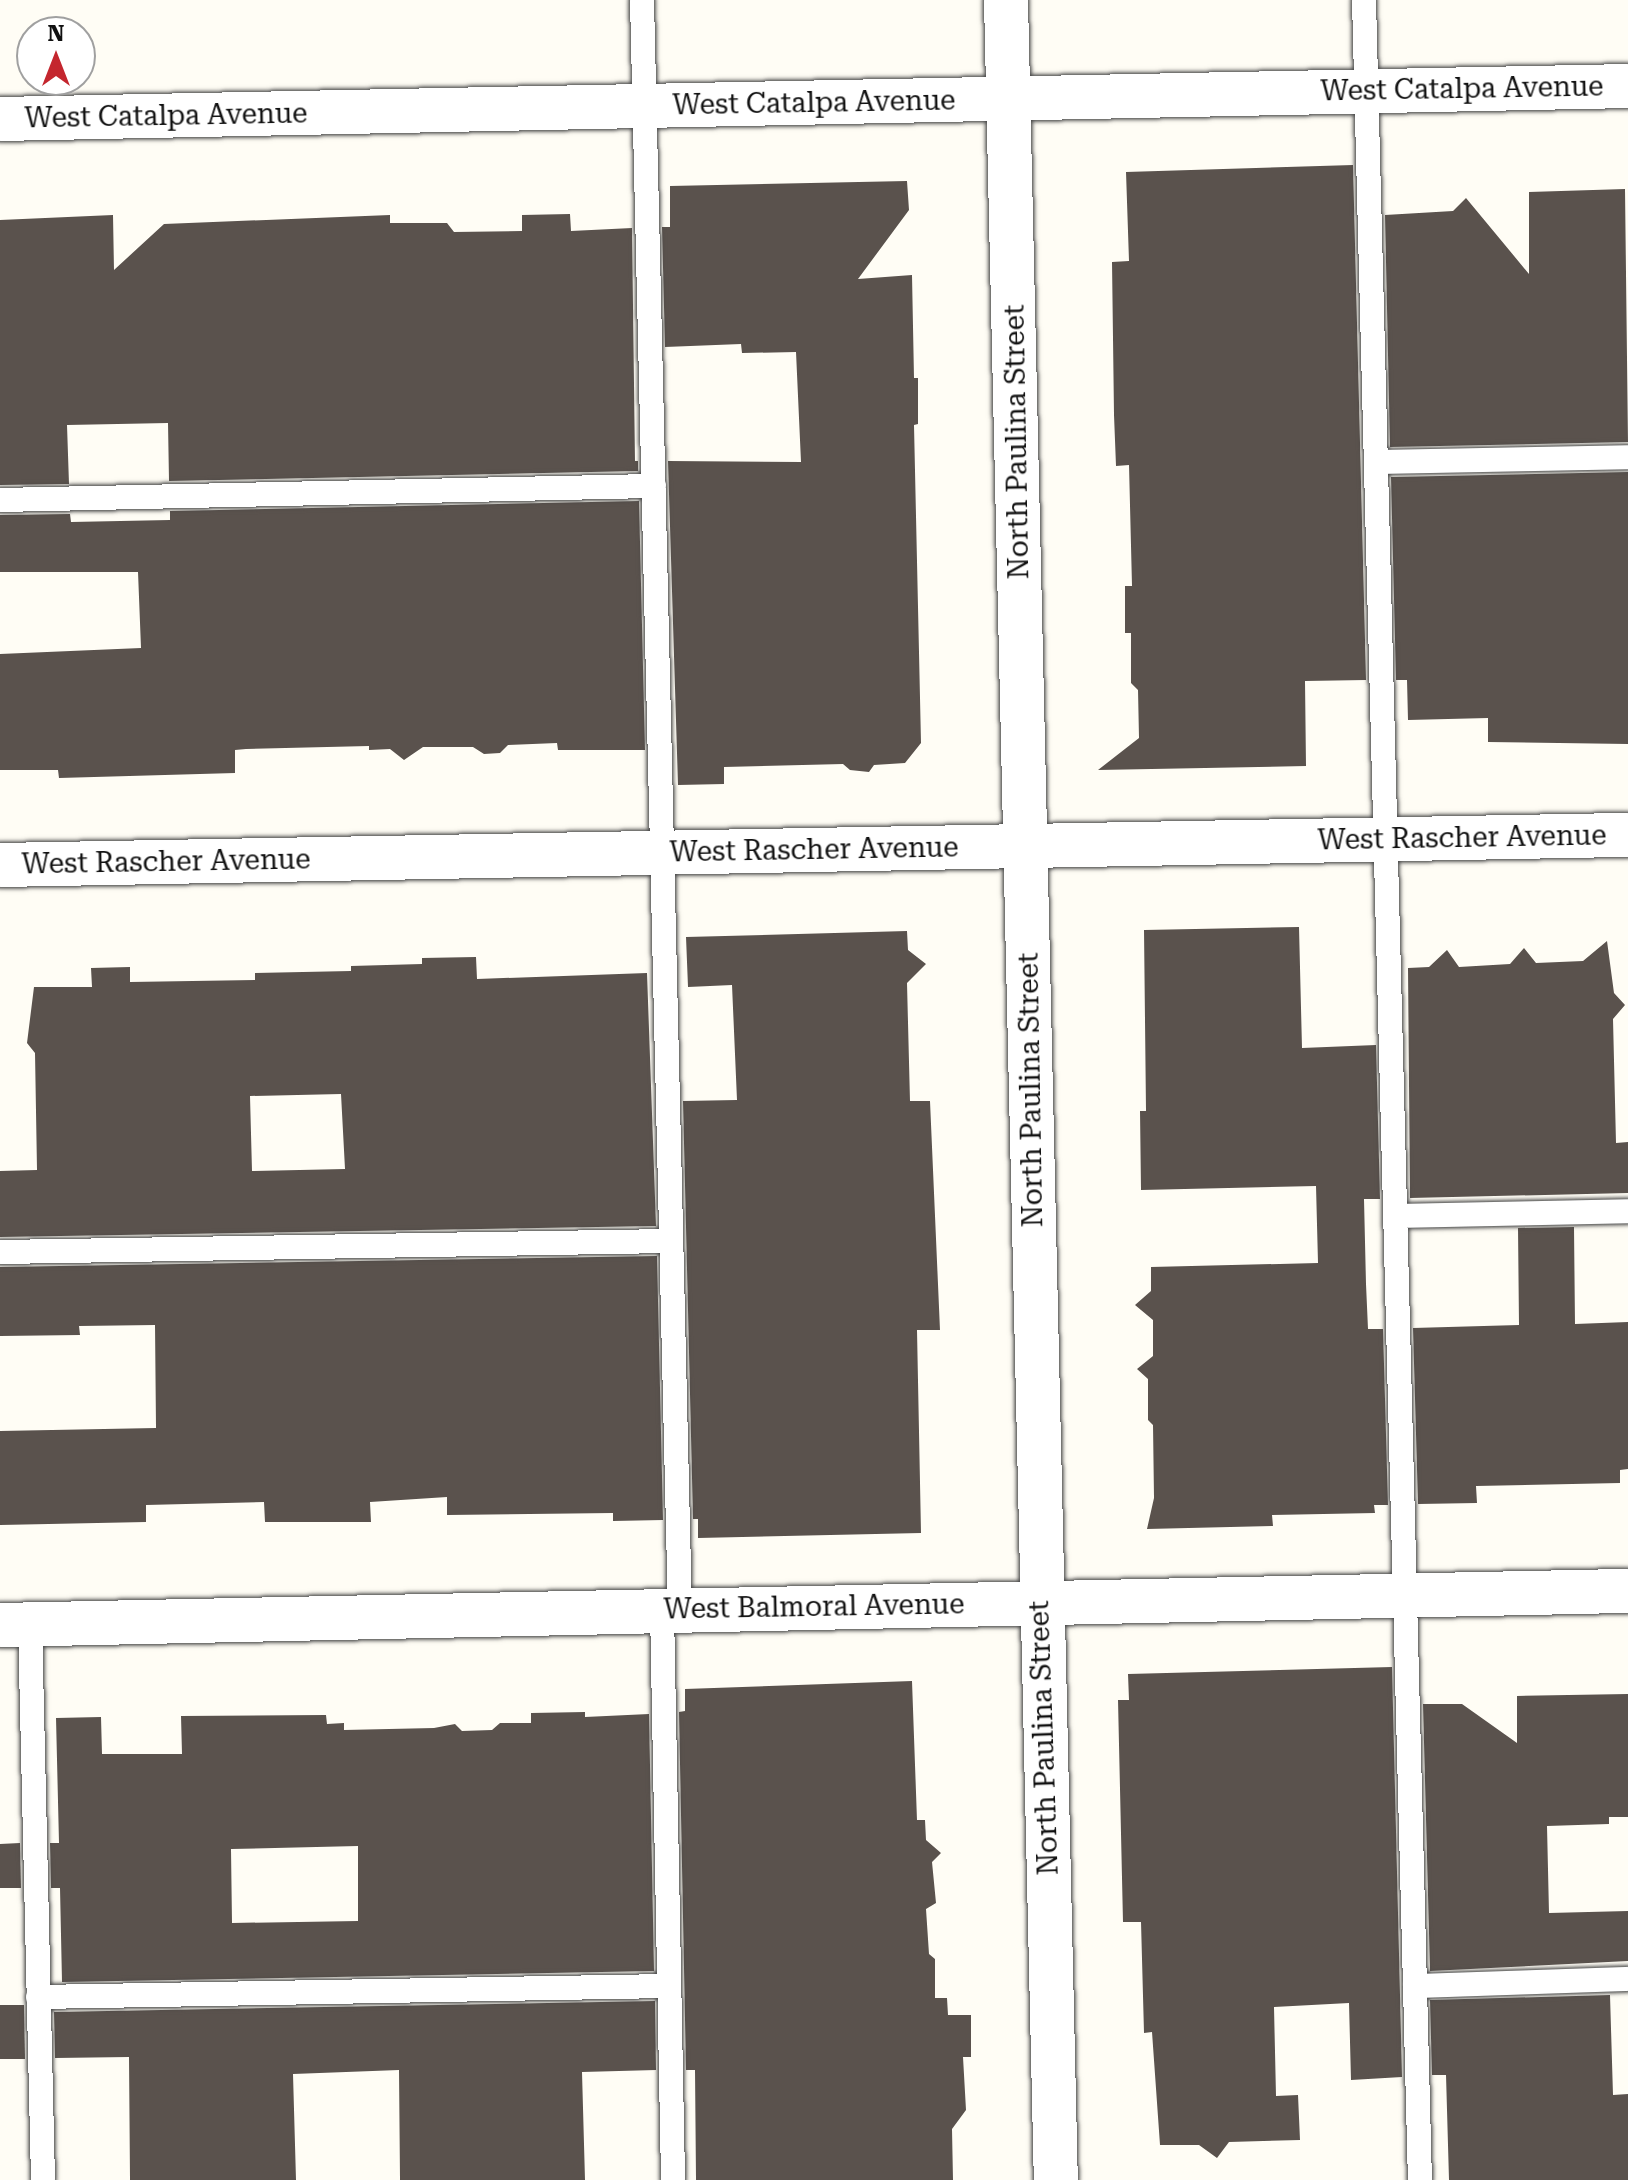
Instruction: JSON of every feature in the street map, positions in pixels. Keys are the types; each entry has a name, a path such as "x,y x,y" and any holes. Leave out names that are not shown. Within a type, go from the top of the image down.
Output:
{"street":[{"name":"North Paulina Street","path":"1006,0 1056,2180"},
{"name":"West Catalpa Avenue","path":"0,119 1628,86"},
{"name":"West Rascher Avenue","path":"0,865 1628,835"},
{"name":"West Balmoral Avenue","path":"15,1625 1628,1591"}],"lane":[{"path":"642,0 671,1241 669,1986 673,2180"},
{"path":"1364,0 1420,2180"},
{"path":"1377,462 1628,457"},
{"path":"0,500 654,486"},
{"path":"1396,1216 1628,1211"},
{"path":"0,1252 671,1241"},
{"path":"15,1625 38,1997 43,2180"},
{"path":"1415,1986 1628,1979"},
{"path":"38,1997 669,1986"}],"building":[{"path":"1353,165 1366,680 1305,681 1306,766 1098,770 1139,738 1138,690 1131,683 1131,633 1125,633 1125,586 1132,586 1129,465 1116,466 1114,415 1112,262 1129,261 1126,172"},
{"path":"907,181 909,210 858,279 912,275 914,378 918,378 918,424 914,425 921,743 905,763 874,765 869,772 850,770 843,764 724,767 724,784 678,785 668,461 801,462 796,352 742,353 741,344 665,347 662,227 670,227 670,186"},
{"path":"1625,189 1628,442 1390,447 1385,215 1453,211 1466,198 1529,274 1529,192"},
{"path":"570,214 571,231 632,228 635,461 638,461 638,471 169,481 168,423 67,425 69,484 0,485 0,220 113,215 114,270 164,224 390,215 390,223 447,223 454,232 522,231 522,215"},
{"path":"1628,472 1628,744 1488,742 1488,718 1408,720 1407,680 1396,680 1391,477"},
{"path":"639,501 645,750 558,750 557,743 508,745 500,753 484,754 473,747 423,747 404,760 390,749 369,750 369,746 246,749 235,750 235,773 59,778 58,770 0,770 0,654 141,648 138,572 0,572 0,515 70,514 71,522 170,520 170,511"},
{"path":"1299,927 1302,1048 1376,1045 1380,1199 1364,1199 1366,1284 1368,1329 1383,1329 1388,1505 1374,1505 1375,1513 1272,1515 1273,1526 1147,1529 1154,1498 1153,1425 1148,1420 1148,1379 1137,1369 1153,1356 1153,1320 1135,1305 1151,1291 1151,1267 1318,1263 1316,1186 1141,1190 1140,1111 1146,1111 1144,930"},
{"path":"907,931 908,950 926,964 907,983 910,1101 930,1101 940,1330 917,1330 921,1533 698,1538 698,1519 693,1519 683,1101 737,1100 732,985 688,987 686,937"},
{"path":"1607,941 1614,993 1625,1005 1613,1019 1616,1143 1628,1142 1628,1193 1410,1198 1408,968 1429,967 1447,950 1459,967 1510,964 1524,948 1536,963 1583,961"},
{"path":"476,957 477,979 647,973 656,1226 0,1237 0,1171 37,1170 35,1053 27,1043 34,987 92,987 91,968 130,967 130,982 255,980 255,973 351,971 351,966 422,964 422,958","holes":["341,1094 345,1169 252,1171 250,1096"]},
{"path":"1574,1227 1575,1324 1628,1322 1628,1469 1620,1470 1620,1483 1476,1486 1477,1503 1418,1504 1413,1328 1519,1325 1518,1228"},
{"path":"657,1256 663,1520 613,1521 613,1513 447,1515 447,1497 370,1502 371,1522 265,1522 264,1502 146,1505 146,1522 0,1525 0,1431 156,1428 155,1325 79,1326 80,1335 0,1336 0,1267"},
{"path":"1392,1667 1402,2077 1351,2080 1349,2003 1274,2007 1276,2096 1298,2095 1300,2140 1229,2142 1217,2158 1199,2145 1160,2145 1152,2032 1144,2033 1141,1922 1123,1922 1118,1700 1129,1700 1128,1674"},
{"path":"912,1681 917,1820 925,1820 926,1840 941,1853 932,1862 936,1903 926,1909 929,1954 935,1959 935,1998 947,1998 948,2015 971,2015 971,2057 963,2057 966,2110 952,2129 953,2180 696,2180 695,2070 686,2070 679,1712 685,1711 685,1689"},
{"path":"1628,1694 1628,1817 1609,1817 1609,1824 1547,1826 1549,1913 1628,1911 1628,1961 1430,1971 1423,1704 1462,1704 1517,1743 1517,1696"},
{"path":"585,1712 585,1717 649,1714 654,1971 62,1982 60,1888 51,1888 50,1843 59,1843 56,1718 101,1717 102,1754 182,1754 181,1716 326,1715 327,1724 344,1723 344,1730 434,1728 455,1724 462,1731 492,1730 500,1723 531,1723 531,1713","holes":["358,1846 358,1921 232,1923 231,1849"]},
{"path":"20,1843 21,1888 0,1888 0,1844"},
{"path":"1610,1995 1613,2095 1628,2094 1628,2180 1449,2180 1446,2075 1432,2075 1430,2000"},
{"path":"655,2001 656,2070 582,2072 585,2180 400,2180 399,2070 293,2074 296,2180 130,2180 129,2057 55,2058 54,2012"},
{"path":"0,2005 24,2005 25,2059 0,2059"}]}
